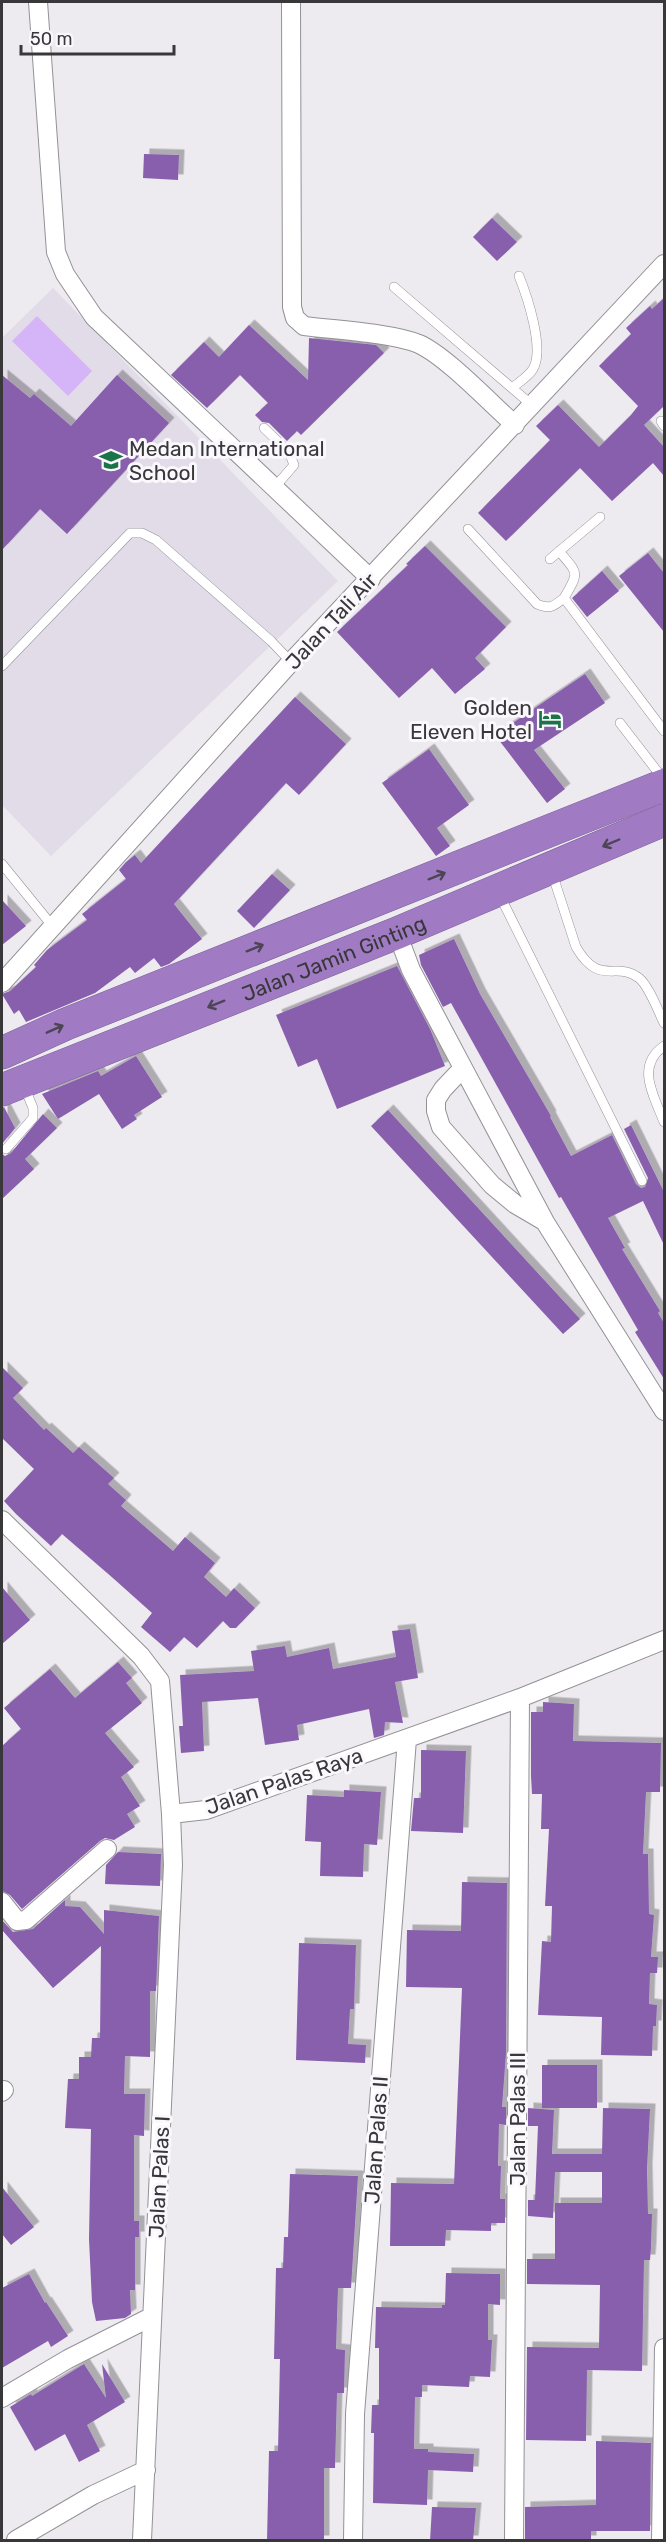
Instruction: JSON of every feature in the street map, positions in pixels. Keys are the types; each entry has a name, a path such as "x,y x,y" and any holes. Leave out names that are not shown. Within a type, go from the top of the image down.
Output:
{"highway":[{"name":"Jalan Jamin Ginting","path":"2,1053 66,1024 664,786"},
{"name":"Jalan Jamin Ginting","path":"12,1085 397,933 664,820"}],"street":[{"path":"38,2 56,252 65,274 94,317 371,579"},
{"path":"291,2 291,234 292,307 295,318 304,326 420,344 438,356 515,425"},
{"name":"Jalan Tali Air","path":"2,983 54,928 291,662 664,264"},
{"path":"397,933 411,970 545,1222 664,1412"},
{"path":"463,1068 442,1089 436,1100 436,1111 441,1127 492,1185 515,1204 545,1222"},
{"path":"2,1520 141,1656 160,1681 171,1814"},
{"name":"Jalan Palas Raya","path":"171,1814 206,1810 520,1698 664,1640"},
{"name":"Jalan Palas III","path":"514,2541 520,1698"},
{"name":"Jalan Palas II","path":"353,2541 355,2415 407,1739"},
{"name":"Jalan Palas I","path":"142,2541 170,1945 173,1864 171,1814"},
{"path":"2,1902 17,1921 26,1920 107,1848"},
{"path":"2,2398 68,2359 151,2317"},
{"path":"661,2541 664,2348"},
{"path":"16,2541 93,2495 146,2470"}],"lane":[{"path":"512,388 534,368 537,345 530,304 519,276"},
{"path":"394,287 533,406"},
{"path":"264,428 289,452 294,465 274,488"},
{"path":"550,559 600,517"},
{"path":"468,529 537,604 553,608 564,598 576,578 575,571 559,551"},
{"path":"2,666 130,533 142,532 156,540 271,641 291,662"},
{"path":"564,598 664,730"},
{"path":"620,723 664,780"},
{"path":"2,864 54,928"},
{"path":"550,868 576,947 582,957 591,967 602,971 627,973 638,977 664,1023"},
{"path":"498,891 642,1181"},
{"path":"664,1046 656,1051 648,1068 648,1083 664,1122"},
{"path":"6,1149 33,1118 33,1107 12,1085"}],"shaded area":[{"name":"Medan International School","path":"53,288 338,581 51,856 2,805 2,338"},
{"path":"37,316 92,371 68,396 12,341"}],"building":[{"path":"144,154 179,155 178,180 143,178"},
{"path":"492,218 517,242 497,261 473,237"},
{"path":"664,298 664,406 644,425 664,447 664,476 653,463 612,501 580,468 506,541 478,513 550,440 536,426 558,405 599,447 631,415 638,406 599,366 631,334 626,328 650,306 652,309"},
{"path":"249,325 308,380 309,338 376,345 384,353 301,435 297,431 287,441 269,423 262,422 255,415 268,403 240,375 207,408 171,375 204,342 219,357"},
{"path":"2,375 30,398 34,394 71,426 117,375 169,423 67,534 40,509 2,550"},
{"path":"425,546 506,627 475,658 485,669 455,694 432,668 399,698 337,632"},
{"path":"648,553 664,573 664,632 619,576"},
{"path":"602,571 619,591 587,617 572,598"},
{"name":"Golden Eleven Hotel","path":"585,674 605,703 534,750 565,789 547,803 495,735"},
{"path":"295,697 346,744 299,795 286,783 174,904 202,939 169,964 161,967 154,958 135,973 130,967 95,993 26,1022 19,1010 14,1014 2,994 10,991 36,967 34,965 47,950 87,920 82,914 126,879 119,870 126,862 135,855 141,863"},
{"path":"429,749 469,805 437,828 450,846 436,856 382,783"},
{"path":"272,874 290,890 254,928 237,911"},
{"path":"2,900 26,926 2,945"},
{"path":"454,939 480,994 551,1116 571,1156 612,1135 636,1184 641,1188 645,1187 648,1178 624,1129 631,1125 664,1192 664,1245 643,1201 608,1218 625,1248 622,1249 660,1311 658,1313 664,1323 664,1379 635,1332 638,1330 561,1197 559,1198 451,1003 443,1007 421,965 419,955"},
{"path":"397,966 430,1029 445,1066 337,1109 317,1059 298,1067 276,1015"},
{"path":"136,1056 162,1097 134,1115 137,1119 122,1129 99,1094 58,1119 42,1094 98,1071 101,1076"},
{"path":"4,1107 15,1128 2,1144 2,1108"},
{"path":"388,1110 580,1319 563,1334 371,1126"},
{"path":"43,1114 57,1128 25,1159 34,1169 2,1199 2,1154 5,1156 11,1153"},
{"path":"2,1367 23,1388 13,1398 44,1430 46,1428 73,1453 79,1447 114,1478 108,1484 126,1500 121,1506 173,1551 185,1537 215,1563 204,1577 226,1597 234,1588 255,1608 236,1628 230,1628 223,1621 197,1648 184,1637 170,1652 141,1627 152,1613 62,1534 51,1546 4,1501 34,1469 2,1438"},
{"path":"2,1587 30,1620 2,1644"},
{"path":"410,1629 418,1678 395,1682 403,1723 385,1722 384,1735 374,1738 369,1709 297,1725 299,1740 265,1745 258,1698 202,1702 204,1751 181,1753 179,1726 183,1726 180,1675 254,1671 251,1651 285,1646 287,1657 329,1648 333,1669 396,1657 392,1631"},
{"path":"118,1662 132,1678 126,1683 142,1703 105,1733 134,1767 121,1777 140,1806 127,1814 135,1827 114,1840 105,1838 100,1841 22,1909 10,1895 2,1891 2,1746 21,1729 4,1708 50,1669 75,1698"},
{"path":"543,1702 574,1704 573,1741 661,1743 660,1792 646,1792 643,1854 648,1854 649,1914 654,1915 651,1957 658,1957 657,1973 650,1973 649,2004 657,2005 656,2026 653,2026 652,2056 601,2055 602,2017 538,2015 542,1941 551,1942 552,1906 545,1906 549,1829 541,1829 542,1794 532,1794 531,1776 531,1712 543,1712"},
{"path":"421,1750 466,1751 463,1833 411,1831 414,1798 421,1798"},
{"path":"344,1790 381,1792 377,1845 364,1844 363,1877 320,1876 321,1842 305,1841 307,1795 344,1797"},
{"path":"118,1852 161,1854 160,1886 105,1884 106,1865"},
{"path":"462,1882 507,1883 506,2053 502,2107 506,2107 506,2125 499,2124 498,2166 501,2166 500,2199 505,2199 505,2223 491,2223 491,2231 446,2230 445,2246 390,2246 391,2183 454,2184 462,1988 406,1987 407,1930 461,1931"},
{"path":"65,1900 65,1906 80,1907 104,1934 104,1910 159,1916 156,1991 150,1991 150,2057 125,2056 124,2094 145,2094 144,2136 134,2135 134,2221 139,2221 139,2237 135,2237 135,2290 130,2290 131,2314 125,2318 96,2321 92,2302 89,2239 91,2129 65,2128 68,2079 79,2079 79,2057 91,2057 92,2038 100,2038 101,1946 53,1988 2,1930 2,1920 13,1932 33,1929"},
{"path":"299,1943 356,1945 354,2009 350,2009 348,2044 366,2045 365,2063 296,2060"},
{"path":"542,2065 597,2065 597,2108 542,2108"},
{"path":"528,2108 554,2110 552,2154 602,2154 603,2108 650,2109 647,2169 648,2214 652,2214 651,2247 650,2260 644,2260 642,2371 587,2370 586,2441 526,2440 527,2347 599,2348 600,2285 527,2284 527,2259 555,2259 555,2203 602,2203 602,2172 555,2172 553,2218 528,2216 528,2200 535,2200 538,2126 528,2126"},
{"path":"290,2174 358,2176 351,2288 338,2288 336,2349 345,2350 344,2393 337,2393 335,2468 324,2468 324,2541 267,2541 269,2451 278,2451 280,2359 274,2359 276,2268 283,2268 284,2237 288,2237"},
{"path":"2,2187 34,2227 11,2245 2,2234"},
{"path":"446,2273 500,2274 500,2305 488,2304 488,2340 492,2340 490,2377 470,2376 469,2387 422,2385 422,2397 415,2397 414,2449 428,2449 428,2452 474,2454 473,2472 428,2470 427,2505 373,2503 372,2405 379,2405 379,2348 375,2348 376,2307 442,2308 442,2305 445,2305"},
{"path":"29,2274 45,2303 68,2336 51,2347 48,2341 2,2368 2,2288"},
{"path":"84,2364 106,2398 102,2364 125,2402 87,2425 100,2451 79,2462 65,2434 35,2451 10,2407"},
{"path":"596,2441 651,2443 650,2531 591,2531 591,2541 525,2539 525,2507 596,2505"},
{"path":"432,2507 476,2508 473,2541 430,2541"}],"place":[{"name":"Medan International School","path":"111,460"},
{"name":"Golden Eleven Hotel","path":"550,719"}]}
